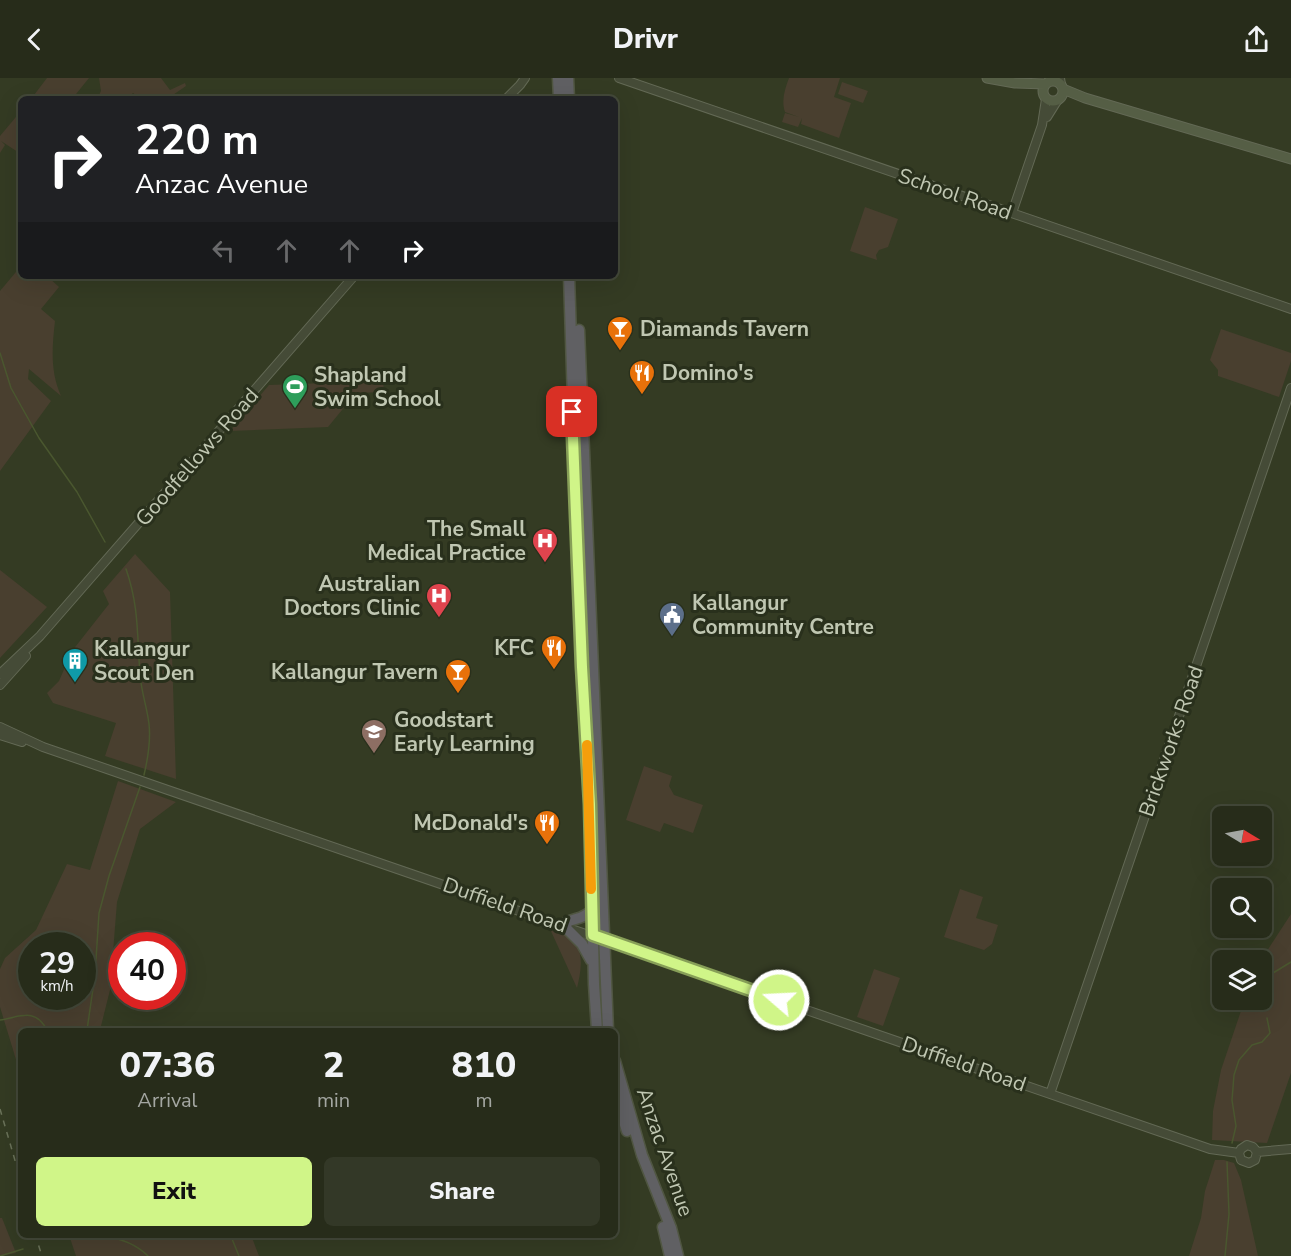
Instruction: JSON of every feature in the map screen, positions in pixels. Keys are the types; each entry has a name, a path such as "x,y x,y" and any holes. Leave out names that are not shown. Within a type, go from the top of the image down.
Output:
{"highway":[{"path":"560,96 566,79"},
{"path":"566,79 569,96"},
{"path":"569,279 597,1028"},
{"path":"576,279 608,1028"},
{"path":"592,910 583,918 563,925 584,947 593,963"},
{"name":"Anzac Avenue","path":"618,1071 642,1155 671,1228 678,1256"},
{"name":"Anzac Avenue","path":"618,1102 638,1166 664,1230 670,1256"}],"main road":[{"path":"987,78 1015,83 1056,81 1060,90 1291,159"},
{"path":"1045,97 1043,89 1049,81"},
{"path":"1015,83 1051,101 1060,90"}],"street":[{"path":"516,88 520,78"},
{"path":"509,96 525,78"},
{"name":"School Road","path":"619,78 1291,309"},
{"path":"1012,213 1042,125 1060,90"},
{"path":"1042,125 1045,97"},
{"name":"Goodfellows Road","path":"0,674 40,636 351,279"},
{"name":"Brickworks Road","path":"1050,1094 1291,388"},
{"name":"Goodfellows Road","path":"0,685 30,652 40,636"},
{"name":"Duffield Road","path":"0,727 43,747"},
{"name":"Duffield Road","path":"0,735 43,747 593,935 1216,1151 1239,1153"},
{"path":"1249,1145 1257,1152 1256,1159 1250,1163 1243,1161 1239,1153 1242,1147 1249,1145"},
{"path":"1257,1152 1291,1149"}],"shaded area":[{"path":"47,78 89,78 74,96 33,96"},
{"path":"99,78 161,78 170,90 185,83 186,86 171,96 137,96 133,93 130,96 98,96 101,91"},
{"path":"789,78 840,78 834,97 851,103 839,138 801,124 802,118 798,127 782,122 785,113 799,117 785,112 783,99"},
{"path":"842,82 868,91 863,103 838,94"},
{"path":"18,115 18,152 1,141 5,145 0,153 0,136"},
{"path":"865,207 898,219 888,247 879,250 876,255 877,260 850,251"},
{"path":"18,270 18,279 50,279 59,287 41,309 55,321 53,368 61,396 29,369 28,379 51,401 0,471 0,291"},
{"path":"1221,329 1291,353 1291,361 1279,397 1218,376 1218,370 1210,360"},
{"name":"Shapland Swim School","path":"383,381 384,392 356,393 328,427 230,431 269,385"},
{"path":"135,554 170,592 176,779 105,756 116,723 53,703 47,693 59,681 72,651 109,604 103,591"},
{"path":"0,570 47,607 0,658"},
{"path":"644,766 672,776 669,786 674,795 703,805 693,833 664,823 660,832 626,820"},
{"path":"118,781 176,802 140,829 117,902 115,932 108,932 108,998 100,1028 18,1028 18,1066 0,1007 0,969 5,958 18,946 18,1010 96,1010 96,932 34,932 67,864 90,870"},
{"path":"960,889 983,897 976,918 998,925 992,944 984,950 944,937"},
{"path":"1291,914 1291,1073 1267,1143 1212,1140 1213,1111 1221,1070 1241,1010 1272,1010 1272,950 1268,950"},
{"path":"550,929 566,935 578,947 581,967 577,988"},
{"path":"874,969 900,978 883,1026 857,1017"},
{"path":"1215,1160 1234,1163 1241,1180 1258,1256 1189,1256"},
{"path":"0,1218 2,1218 16,1253 0,1256"},
{"path":"70,1238 252,1238 259,1256 76,1256"}],"waterway":[{"path":"0,353 11,388 39,438 77,492 105,542"},
{"path":"126,569 135,608 141,680 149,724 149,750 144,775"},
{"path":"87,1028 95,975 99,913 109,876 140,787"},
{"path":"1272,976 1273,973 1291,962"},
{"path":"0,1020 32,1016 37,1018 46,1028"},
{"path":"1232,1143 1236,1126 1232,1100 1234,1075 1239,1060 1252,1045 1262,1042 1270,1033 1267,1018"},
{"path":"1225,1256 1229,1214 1227,1162"},
{"path":"55,1239 61,1238"},
{"path":"112,1238 139,1248 148,1256"},
{"path":"232,1238 239,1256"},
{"path":"0,1256 23,1249"}],"railway":[{"path":"0,1109 18,1171"},
{"path":"36,1238 42,1256"}],"slow traffic":[{"path":"587,745 591,889"}],"place":[{"name":"Diamands Tavern","path":"620,352"},
{"name":"Domino's","path":"642,396"},
{"name":"Shapland Swim School","path":"295,410"},
{"name":"The Small Medical Practice","path":"545,564"},
{"name":"Australian Doctors Clinic","path":"439,619"},
{"name":"Kallangur Community Centre","path":"672,638"},
{"name":"KFC","path":"554,671"},
{"name":"Kallangur Scout Den","path":"75,684"},
{"name":"Kallangur Tavern","path":"458,695"},
{"name":"Goodstart Early Learning","path":"374,755"},
{"name":"McDonald's","path":"547,846"}],"route":[{"path":"572,412 590,804 593,935 779,1000"}]}
